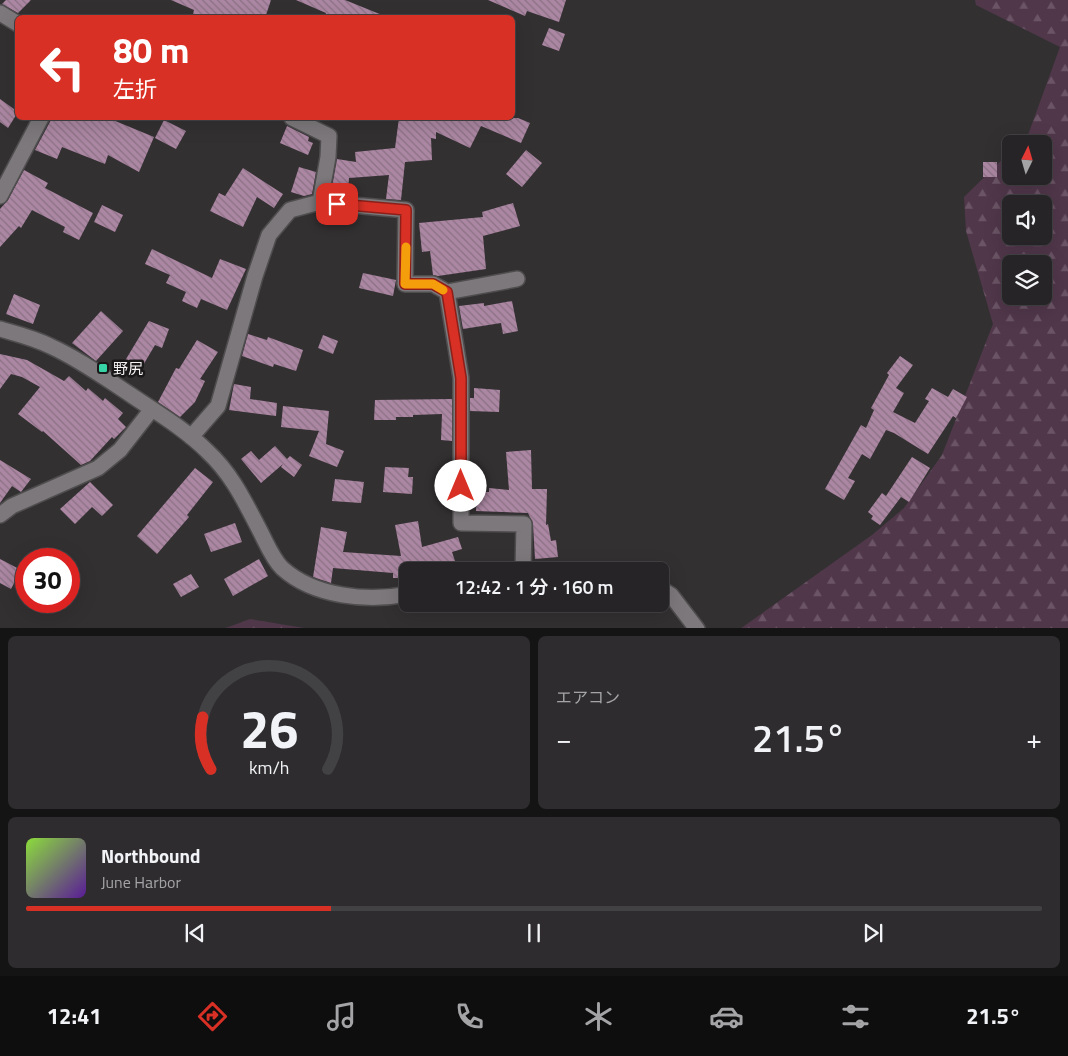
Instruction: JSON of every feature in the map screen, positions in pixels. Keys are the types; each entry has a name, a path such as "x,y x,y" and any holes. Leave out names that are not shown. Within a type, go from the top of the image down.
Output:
{"street":[{"path":"0,13 15,22"},
{"path":"0,196 40,120"},
{"path":"296,120 329,136 328,158 320,202"},
{"path":"190,437 218,406 225,389 238,332 269,235 290,210 320,202 406,210 405,284 433,284 447,292 517,279"},
{"path":"447,292 461,378 461,522 524,524 523,562"},
{"path":"0,328 68,354 152,409 190,437 221,464 237,486 270,551 282,568 322,590 350,598 384,598 399,596"},
{"path":"0,515 12,506 98,468 120,450 152,409"},
{"path":"669,594 687,612 697,628"}],"green space":[{"path":"975,0 1068,0 1068,628 741,628 872,535 904,508 942,455 993,324 966,231 964,197 1002,160 1002,185 1052,185 1052,135 1028,135 1060,47 976,5"},
{"path":"250,619 304,628 226,628"}],"building":[{"path":"6,0 31,0 18,13 2,4"},
{"path":"171,0 271,0 266,15 193,15 194,10"},
{"path":"296,0 345,0 382,15 326,15 326,13"},
{"path":"488,0 566,0 559,22 527,11 525,16"},
{"path":"549,28 565,34 559,51 542,45"},
{"path":"0,99 15,110 15,117 8,128 0,122"},
{"path":"515,118 518,118 530,123 521,143 481,126 470,148 436,132 436,139 431,138 432,160 405,162 401,200 386,199 389,175 349,178 348,190 332,187 337,159 356,162 355,152 395,148 399,120 515,120"},
{"path":"51,120 113,120 154,137 139,172 108,155 105,164 62,147 57,159 35,150"},
{"path":"164,120 186,131 176,149 155,138"},
{"path":"287,126 309,137 308,141 313,143 308,155 280,143"},
{"path":"526,150 542,163 522,187 506,174"},
{"path":"983,162 997,162 997,177 983,177"},
{"path":"299,167 316,172 312,194 304,196 291,192"},
{"path":"243,168 283,194 274,208 257,197 243,227 210,211 219,193 225,196"},
{"path":"24,170 48,183 45,188 93,213 79,240 63,232 65,227 32,210 21,228 19,226 0,247 0,209 8,200"},
{"path":"513,203 520,226 483,236 486,269 438,276 433,275 430,251 422,252 419,223 483,217 482,212"},
{"path":"102,205 123,215 115,232 94,222"},
{"path":"152,249 212,278 220,259 246,269 227,310 201,299 197,308 182,301 186,292 166,283 170,275 145,264"},
{"path":"363,273 396,280 393,296 359,288"},
{"path":"14,294 40,305 33,324 6,314"},
{"path":"512,301 518,331 503,334 501,323 463,329 459,306 484,303 484,306"},
{"path":"101,311 123,331 96,361 72,343"},
{"path":"149,321 169,329 162,348 155,345 142,367 140,366 133,377 120,369"},
{"path":"248,334 267,340 268,337 303,350 296,371 274,364 273,367 242,356"},
{"path":"323,335 338,341 333,354 318,348"},
{"path":"197,340 218,352 200,379 205,381 195,402 180,417 158,402 176,368 179,369"},
{"path":"0,354 27,360 64,381 69,376 86,391 88,388 103,401 105,398 123,413 118,419 126,427 114,439 112,437 90,461 81,465 43,431 18,414 40,387 22,377 11,374 0,389"},
{"path":"900,356 913,365 896,388 904,393 893,412 915,423 929,401 925,399 932,388 948,397 953,389 967,397 956,418 953,416 928,454 886,430 870,459 862,454 848,478 855,481 844,500 825,489 861,425 866,428 874,410 871,408 889,375 887,373"},
{"path":"234,384 251,387 250,399 277,403 276,416 229,410"},
{"path":"474,388 500,390 499,412 470,411 470,398 474,398"},
{"path":"452,399 452,441 441,440 442,414 396,417 396,420 374,420 375,400"},
{"path":"283,406 329,411 326,444 344,451 337,467 309,456 319,431 281,427"},
{"path":"275,446 287,459 290,456 302,465 294,477 281,467 283,464 261,483 241,459 251,451 259,460"},
{"path":"531,450 532,489 547,489 546,525 548,524 551,541 556,540 558,557 535,559 533,524 528,513 476,511 477,492 489,492 489,488 509,490 506,452"},
{"path":"912,457 930,468 909,502 901,497 880,525 871,519 873,516 868,512 882,493 886,496"},
{"path":"0,460 31,479 21,492 12,486 0,503"},
{"path":"385,467 409,468 408,477 413,477 412,494 383,492"},
{"path":"195,468 213,482 187,515 189,517 157,554 137,536"},
{"path":"335,479 364,482 361,503 332,501"},
{"path":"90,482 113,505 102,516 92,507 75,524 60,509"},
{"path":"418,521 422,547 458,537 462,549 452,552 455,562 399,562 399,578 393,578 393,573 333,568 331,583 313,577 321,527 347,532 343,552 401,556 395,525"},
{"path":"235,523 242,542 211,552 204,534"},
{"path":"0,559 15,567 15,581 11,589 0,583"},
{"path":"259,559 268,576 233,596 224,579"},
{"path":"191,574 199,587 181,597 173,584"}],"slow traffic":[{"path":"406,247 405,284 433,284 443,290"}],"place":[{"name":"野尻","path":"103,368"}],"route":[{"path":"337,204 406,210 405,284 433,284 447,292 461,378 461,486"}]}
